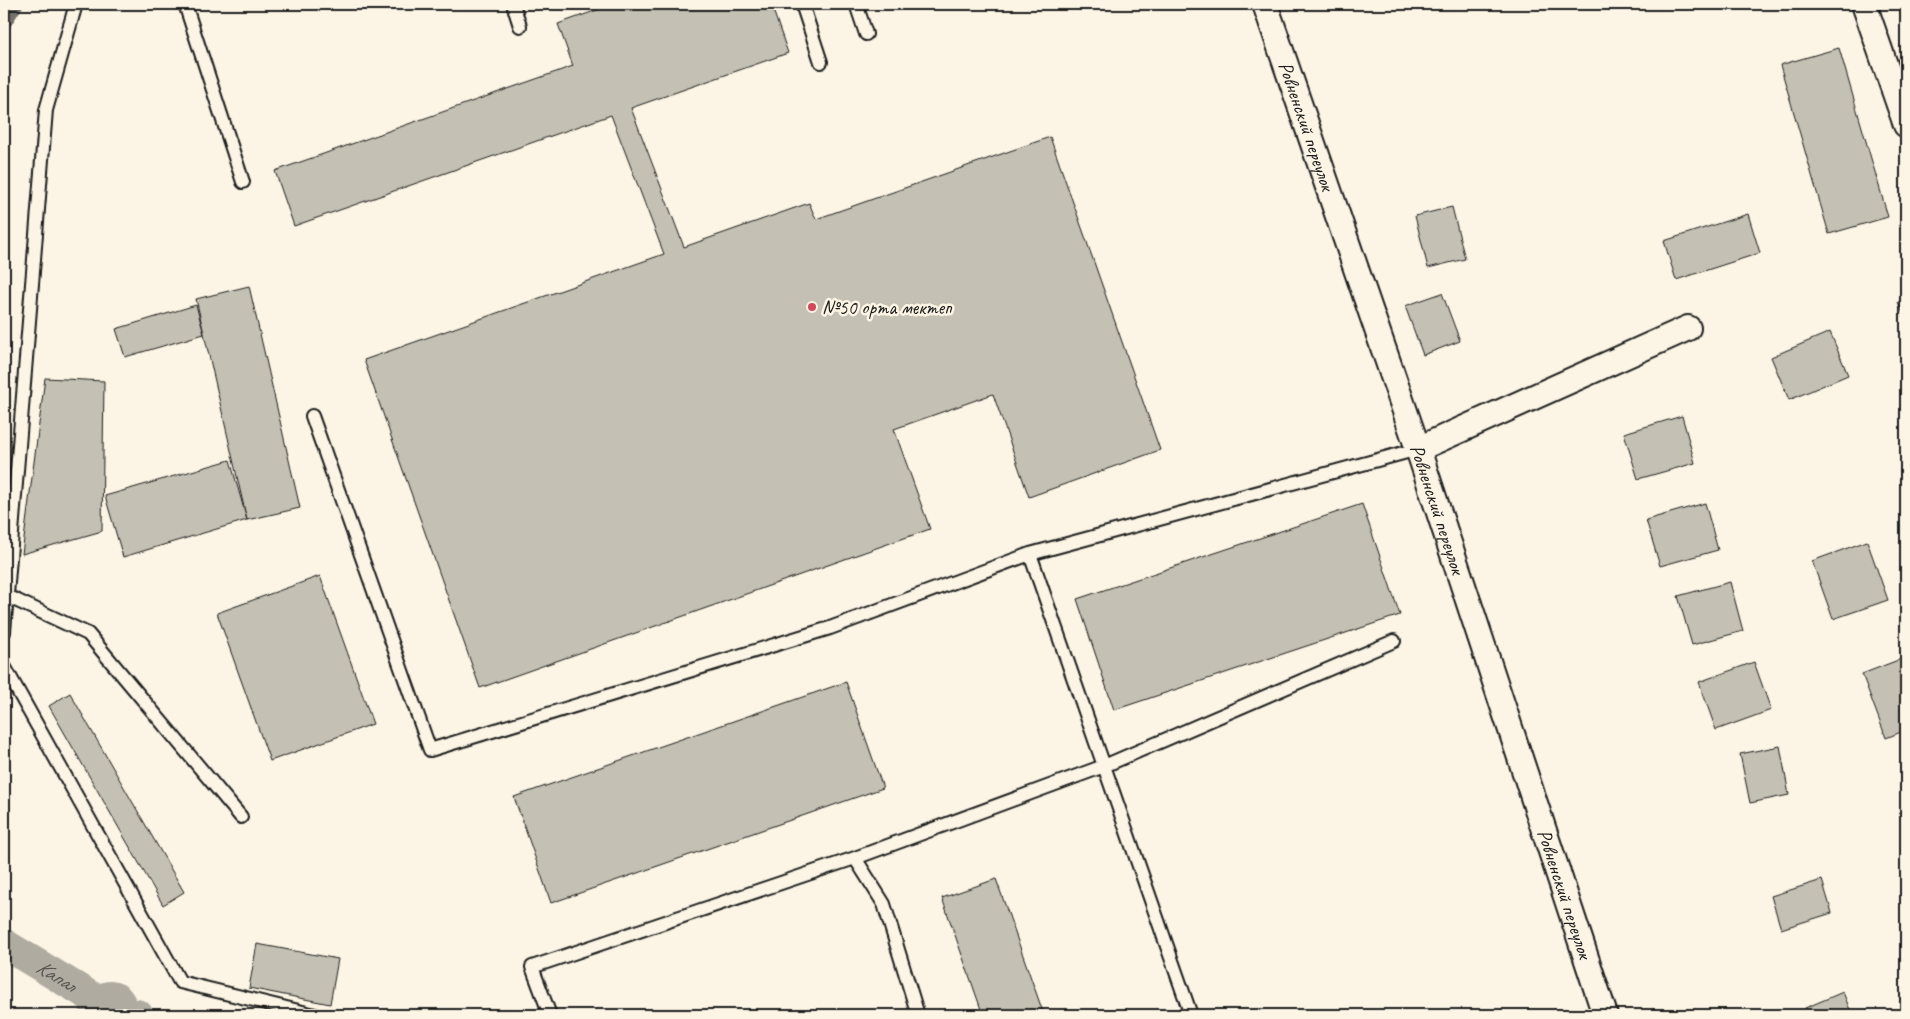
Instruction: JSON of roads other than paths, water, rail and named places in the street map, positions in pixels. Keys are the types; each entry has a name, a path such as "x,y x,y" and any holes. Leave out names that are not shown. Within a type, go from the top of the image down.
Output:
{"street":[{"name":"Ровненский переулок","path":"1265,4 1418,449 1605,1015"},
{"path":"1864,4 1906,125"},
{"path":"1418,449 1688,328"}],"lane":[{"path":"4,632 46,110 76,4"},
{"path":"185,4 243,182"},
{"path":"513,4 520,26"},
{"path":"802,4 821,62"},
{"path":"856,4 866,34"},
{"path":"312,416 430,750 830,628 1030,554 1418,449"},
{"path":"1030,554 1191,1015"},
{"path":"7,596 88,634 241,817"},
{"path":"550,1015 532,967 855,858 1104,766 1394,642"},
{"path":"4,666 180,982 315,1015"},
{"path":"855,858 884,904 918,1015"}],"waterway":[{"path":"4,28 19,4"},
{"name":"Капал","path":"4,944 110,1008 138,1015"},
{"path":"106,1015 110,1008"}],"place":[{"name":"№50 орта мектеп","path":"812,307"}]}
